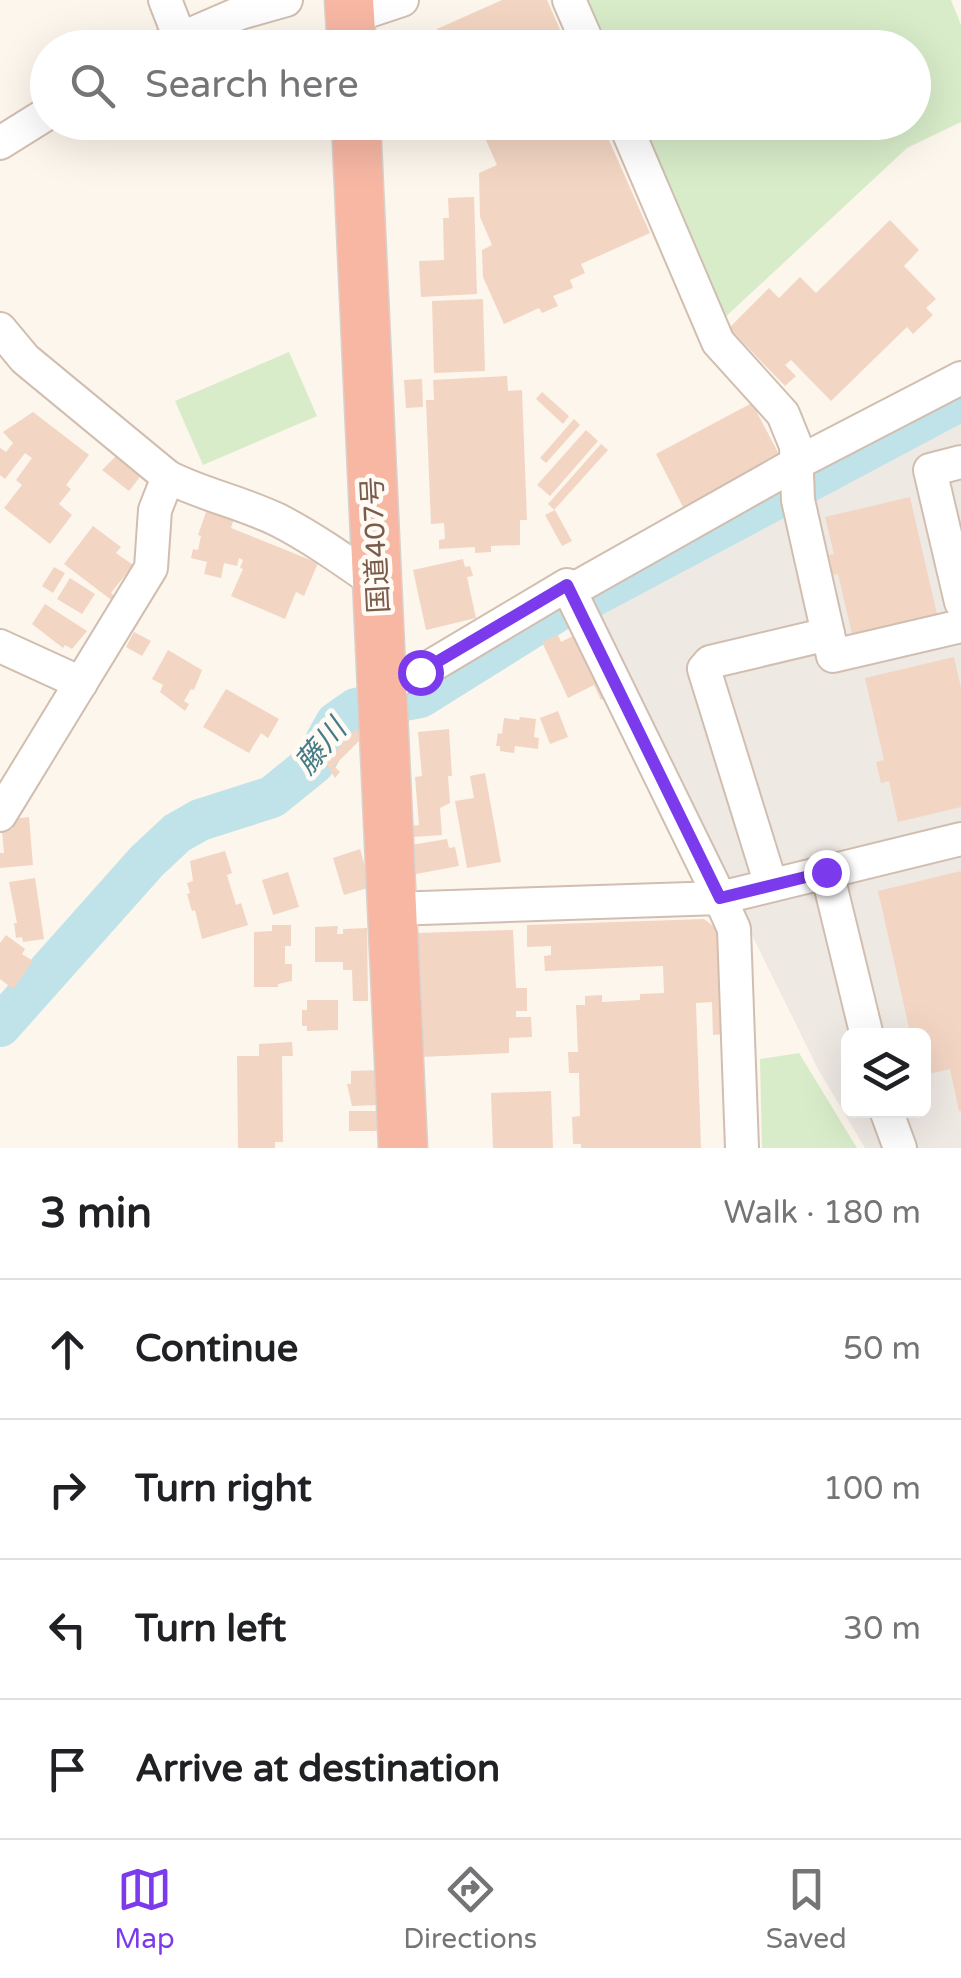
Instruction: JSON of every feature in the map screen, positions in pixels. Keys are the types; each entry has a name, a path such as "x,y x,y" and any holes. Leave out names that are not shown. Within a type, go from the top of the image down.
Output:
{"highway":[{"name":"国道407号","path":"357,140 403,1148"}],"street":[{"path":"166,0 168,30"},
{"path":"198,30 286,0"},
{"path":"351,22 402,0"},
{"path":"568,0 582,30"},
{"path":"0,143 30,124"},
{"path":"632,140 718,342 782,414 796,446 798,500 833,656 961,626"},
{"path":"0,329 25,359 168,477 276,519 378,584"},
{"path":"579,599 799,462 961,378"},
{"path":"961,462 930,470 961,602"},
{"path":"0,815 151,568 156,510 168,477"},
{"path":"382,683 420,672 567,585 579,599 734,928 742,1148"},
{"path":"771,885 704,669 710,662 828,634"},
{"path":"0,646 81,683"},
{"path":"392,909 720,898 961,839"},
{"path":"826,872 865,1028"},
{"path":"889,1118 900,1148"}],"shaded area":[{"path":"961,419 961,1148 865,1148 847,1118 931,1118 931,1028 841,1028 841,1108 818,1069 592,611"}],"green space":[{"path":"578,0 951,0 961,25 961,122 931,136 931,30 592,30"},
{"path":"641,140 924,140 907,148 719,323"},
{"path":"289,352 317,416 203,465 175,401"},
{"path":"799,1053 857,1148 762,1148 760,1059"}],"building":[{"path":"502,0 547,0 560,30 437,30"},
{"path":"486,140 609,140 650,233 581,264 585,273 570,280 573,288 553,296 558,306 542,313 539,308 504,324 483,277 482,250 492,245 480,217 479,173 497,165"},
{"path":"474,197 477,294 421,297 419,261 444,260 443,218 449,218 448,198"},
{"path":"890,220 919,250 904,266 936,299 926,308 933,315 913,334 907,327 831,401 791,360 785,365 796,376 785,386 729,328 769,288 779,298 800,277 816,293"},
{"path":"483,299 485,371 434,373 432,301"},
{"path":"507,376 508,391 522,390 527,520 520,520 520,545 491,546 491,552 475,553 475,547 439,549 439,540 445,539 444,523 431,524 426,400 434,400 433,380"},
{"path":"422,379 423,407 406,408 404,380"},
{"path":"542,392 569,416 563,424 536,399"},
{"path":"752,403 781,458 684,509 656,454"},
{"path":"33,412 89,455 66,485 71,489 59,504 72,515 50,544 4,508 22,485 16,480 32,458 25,453 5,479 0,475 0,448 6,452 13,443 3,432"},
{"path":"574,419 580,425 546,463 540,458"},
{"path":"586,430 598,441 550,496 537,485"},
{"path":"601,444 608,450 554,510 548,504"},
{"path":"118,454 143,473 129,491 102,470"},
{"path":"910,497 937,614 852,634 838,574 833,575 829,555 834,554 825,517"},
{"path":"555,510 572,541 562,546 545,515"},
{"path":"206,512 234,518 231,528 318,563 304,596 296,592 285,619 231,596 243,560 239,558 237,566 224,563 221,578 204,574 207,562 191,558 193,549 198,550 198,535"},
{"path":"93,526 121,547 116,553 133,565 111,593 117,598 114,602 64,564"},
{"path":"463,559 473,576 467,577 476,618 426,630 413,570"},
{"path":"54,567 65,573 53,593 42,586"},
{"path":"70,578 95,594 82,614 57,599"},
{"path":"45,604 87,631 72,649 65,645 63,648 32,624"},
{"path":"134,632 151,641 142,656 126,647"},
{"path":"579,633 611,695 601,700 594,685 568,698 542,642 558,635 561,642"},
{"path":"168,650 202,670 194,690 184,701 189,704 185,711 160,692 163,685 152,679"},
{"path":"954,657 961,688 961,807 898,822 889,781 881,783 876,762 884,760 865,678"},
{"path":"226,689 279,719 268,738 261,733 249,753 203,727"},
{"path":"558,711 568,737 550,744 540,718"},
{"path":"504,718 536,719 534,737 539,738 538,749 515,746 514,753 500,751 500,746 496,746"},
{"path":"356,729 363,737 334,766 340,772 335,778 325,762"},
{"path":"449,729 452,776 448,776 450,803 440,808 442,835 412,837 411,826 419,825 415,777 422,776 418,732"},
{"path":"485,773 501,862 467,868 455,801 474,798 470,776"},
{"path":"29,817 33,865 0,868 0,853 4,853 2,830 13,829 12,819"},
{"path":"447,839 449,848 455,847 459,866 416,874 411,845"},
{"path":"360,849 371,887 344,895 333,858"},
{"path":"225,851 236,905 241,903 248,925 202,939 187,894 187,883 193,881 190,861"},
{"path":"961,871 961,1111 950,1069 931,1073 931,1028 909,1028 878,891"},
{"path":"288,872 299,907 273,915 262,880"},
{"path":"35,878 44,939 23,942 22,937 16,938 9,882"},
{"path":"704,919 721,932 724,1034 713,1035 712,1002 696,1003 701,1148 581,1148 581,1144 573,1144 572,1117 580,1116 579,1073 569,1073 568,1052 578,1052 576,1005 585,1005 585,996 602,995 602,1002 640,1000 640,994 664,993 663,966 545,971 544,956 551,955 551,946 527,947 527,925"},
{"path":"272,925 291,925 291,946 285,946 285,964 292,964 292,981 278,987 254,987 254,932 272,931"},
{"path":"338,926 337,934 343,934 343,929 367,928 368,1001 353,1001 352,970 343,970 343,962 315,962 315,927"},
{"path":"513,930 516,988 527,988 527,1011 516,1011 516,1017 531,1017 532,1037 509,1038 509,1053 421,1057 417,933"},
{"path":"6,935 25,949 22,954 33,961 13,989 0,979 0,943"},
{"path":"307,1000 338,1000 338,1030 307,1031 307,1026 302,1026 302,1010 307,1010"},
{"path":"292,1042 293,1056 282,1056 283,1142 275,1142 275,1148 238,1148 237,1056 259,1056 259,1044"},
{"path":"381,1070 381,1100 376,1100 376,1105 352,1106 347,1084 351,1084 351,1071"},
{"path":"551,1091 553,1148 493,1148 491,1093"},
{"path":"349,1111 379,1111 379,1131 349,1131"}],"waterway":[{"name":"藤川","path":"0,1026 147,861 177,833 200,820 272,797 314,763 336,723 356,709 420,697 567,605 589,598 961,400"}],"route":[{"path":"420,672 567,585 720,898 826,872"}]}
